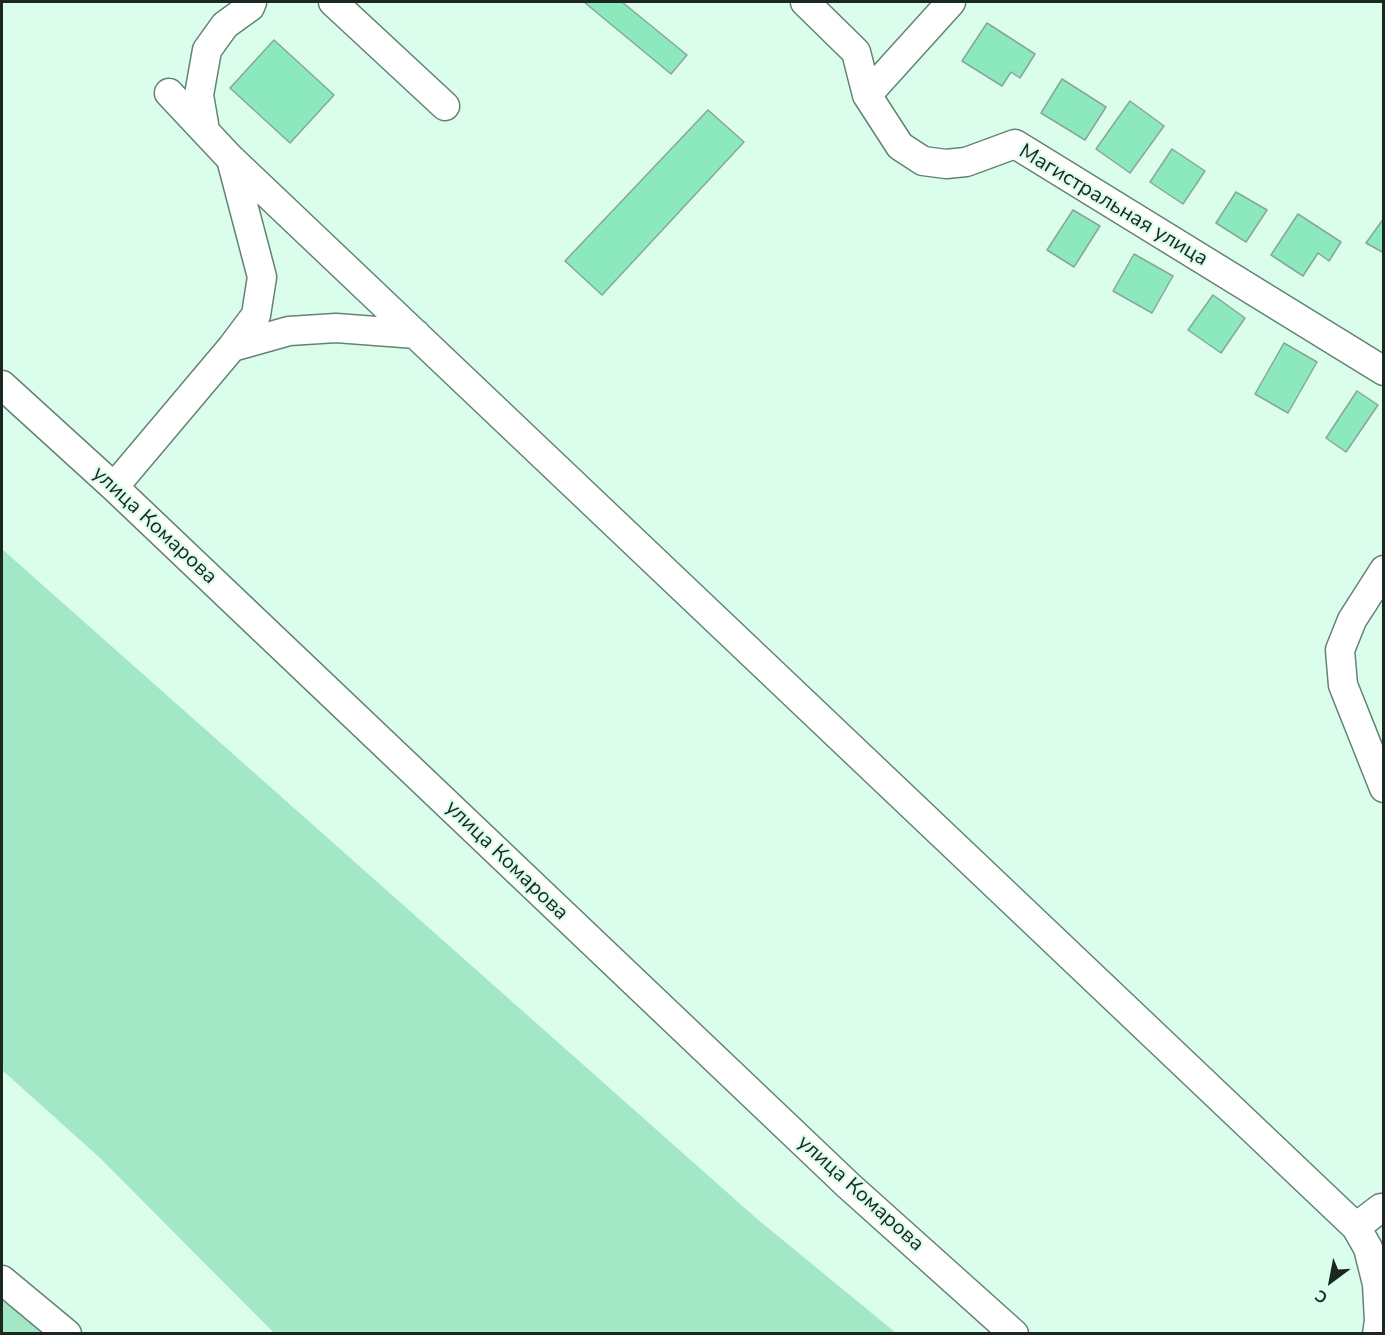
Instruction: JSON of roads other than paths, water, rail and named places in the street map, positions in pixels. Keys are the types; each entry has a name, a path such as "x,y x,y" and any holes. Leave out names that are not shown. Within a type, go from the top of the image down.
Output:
{"street":[{"path":"205,130 200,95 207,50 225,25 249,7 252,2"},
{"path":"333,2 445,106"},
{"path":"805,2 856,52 867,95"},
{"path":"867,95 951,2"},
{"path":"169,93 231,159 1356,1227 1368,1248 1377,1284 1379,1321 1377,1334"},
{"name":"Магистральная улица","path":"867,95 900,146 923,160 946,164 966,162 1015,144 1383,371"},
{"path":"114,487 232,347 256,315 262,277 231,159"},
{"path":"232,347 289,331 336,328 416,334"},
{"name":"улица Комарова","path":"2,385 114,487 849,1186 1014,1334"},
{"path":"1383,570 1352,620 1340,650 1343,685 1383,788"},
{"path":"1356,1227 1382,1207"},
{"path":"2,1280 67,1334"}]}
